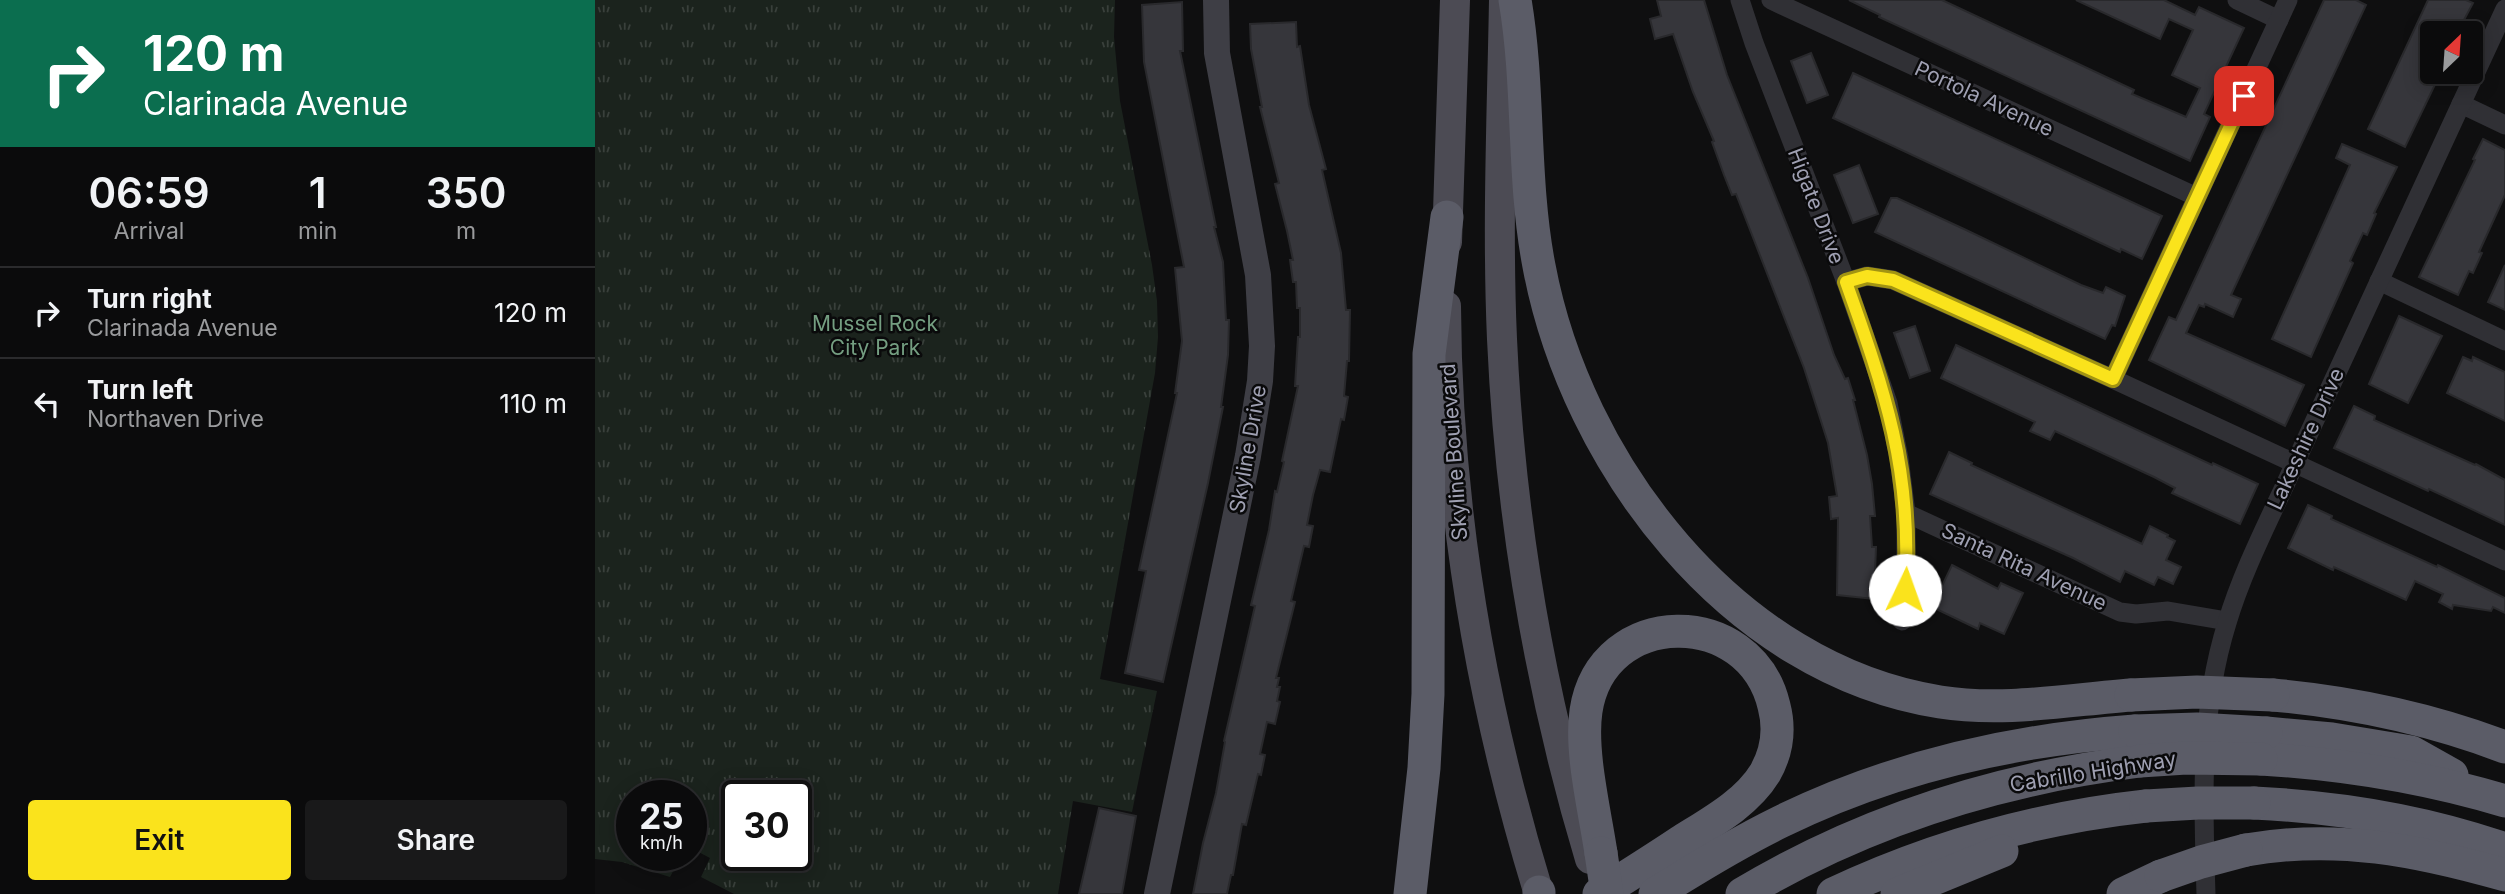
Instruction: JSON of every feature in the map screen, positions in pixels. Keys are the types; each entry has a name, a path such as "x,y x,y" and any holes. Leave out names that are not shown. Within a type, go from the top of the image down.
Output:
{"highway":[{"path":"1515,0 1521,43 1525,138 1533,229 1554,329 1576,389 1599,437 1638,499 1683,554 1730,599 1781,639 1830,667 1884,689 1931,700 1980,706 2197,692 2273,695 2321,700 2388,713 2505,747"},
{"path":"1410,894 1425,768 1429,694 1429,354 1447,217"},
{"path":"1599,894 1723,814 1744,798 1764,774 1776,743 1775,708 1761,676 1733,646 1694,631 1653,634 1628,646 1602,671 1591,692 1585,724 1586,749 1596,857 1607,894"},
{"path":"1655,894 1714,857 1778,822 1881,780 1952,758 2060,738 2138,746"},
{"name":"Cabrillo Highway","path":"1742,894 1828,847 1933,805 2138,746 2186,758 2264,746 2332,764 2405,775 2498,799"},
{"name":"Cabrillo Highway","path":"1833,894 1889,869 1959,844 2030,824 2146,806 2253,803 2314,807 2386,817 2505,849"},
{"path":"1897,894 2103,811"},
{"path":"2123,894 2161,876 2201,862 2246,850 2305,843 2363,845 2432,856 2505,875"}],"main road":[{"name":"Skyline Boulevard","path":"1455,0 1447,217 1448,390 1462,556 1474,632 1498,747 1539,893"},
{"path":"1504,0 1501,303 1513,488 1529,604 1545,689 1567,778 1596,857"}],"street":[{"name":"Skyline Drive","path":"1157,894 1248,456 1260,381 1262,321 1258,275 1217,53 1216,0"},
{"name":"Higate Drive","path":"1740,0 1846,282 1888,403 1906,513 1906,575 1902,621"},
{"name":"Portola Avenue","path":"1771,0 2197,197"},
{"path":"2237,0 2279,20"},
{"path":"2113,379 2288,0"},
{"name":"Lakeshire Drive","path":"2206,894 2204,745 2212,679 2227,621 2294,464 2505,9"},
{"path":"2461,104 2505,125"},
{"path":"1846,282 1867,276 1893,280 2505,561"},
{"path":"2379,281 2505,341"},
{"name":"Santa Rita Avenue","path":"1906,513 2120,612 2136,614 2168,611 2227,621"}],"green space":[{"name":"Mussel Rock City Park","path":"595,0 1115,0 1114,37 1120,101 1152,265 1158,337 1155,373 1100,679 1157,691 1132,812 1073,801 1058,894 734,894 701,877 704,871 707,871 710,858 707,856 707,780 616,780 616,861 595,859"},
{"name":"Mussel Rock City Park","path":"651,871 673,871 670,877"}],"building":[{"path":"1657,0 1704,0 1727,75 1808,278 1834,355 1845,379 1848,378 1872,484 1875,516 1870,516 1872,547 1876,547 1874,599 1837,595 1838,518 1831,519 1829,497 1837,496 1828,443 1804,368 1736,194 1732,195 1724,175 1712,142 1714,141 1673,34 1655,39 1650,19 1661,16"},
{"path":"1849,0 1942,0 2134,90 2132,94 2186,117 2200,88 2172,75 2193,30 2169,19 2160,39 2076,0 2164,0 2195,15 2199,7 2244,28 2204,114 2210,117 2190,161 1879,17 1880,15"},
{"path":"2324,0 2356,0 2366,5 2231,295 2241,299 2233,317 2205,304 2204,307 2199,305 2186,333 2304,385 2285,426 2149,360 2169,317 2176,320"},
{"path":"2428,0 2466,0 2473,3 2463,21 2420,21 2420,84 2435,84 2405,147 2368,129"},
{"path":"1182,2 1183,51 1180,51 1223,262 1226,320 1229,320 1223,407 1163,682 1125,673 1146,571 1139,570 1177,393 1182,341 1175,268 1184,267 1144,62 1142,5"},
{"path":"1296,22 1297,47 1300,46 1309,105 1326,169 1322,170 1341,253 1346,310 1350,310 1349,361 1344,396 1348,397 1330,472 1320,470 1313,495 1307,525 1313,526 1309,547 1304,546 1291,601 1295,602 1276,678 1279,678 1277,701 1280,702 1275,724 1267,722 1260,754 1265,755 1261,775 1258,774 1246,825 1242,824 1233,875 1227,894 1193,894 1255,606 1251,605 1269,530 1275,491 1277,492 1284,462 1282,461 1298,386 1295,386 1300,308 1297,308 1296,282 1293,282 1290,260 1293,260 1275,184 1279,183 1260,107 1250,24"},
{"path":"1811,53 1828,95 1807,103 1791,61"},
{"path":"1853,73 2162,216 2142,259 2121,249 2120,252 1833,118"},
{"path":"2483,139 2505,150 2505,195 2479,252 2482,253 2473,273 2469,271 2458,295 2419,277"},
{"path":"2342,144 2397,167 2374,213 2376,214 2367,235 2363,233 2350,261 2353,263 2311,357 2272,339 2350,165 2336,158"},
{"path":"1859,165 1878,214 1853,223 1834,175"},
{"path":"1891,198 1897,198 2081,285 2103,293 2106,287 2125,296 2115,326 2112,325 2105,339 1875,232"},
{"path":"2505,265 2505,310 2488,302"},
{"path":"2399,316 2442,336 2408,403 2369,384"},
{"path":"1915,326 1930,371 1910,378 1894,333"},
{"path":"1956,345 2258,484 2240,524 2172,493 2175,488 2154,477 2055,431 2050,440 2030,431 2035,422 1941,378"},
{"path":"2463,357 2472,361 2473,357 2505,372 2505,421 2447,393"},
{"path":"2354,406 2375,416 2374,420 2476,464 2505,480 2505,525 2334,448"},
{"path":"1949,452 1972,463 1971,465 2142,544 2150,526 2168,535 2167,537 2175,541 2166,560 2181,567 2173,584 2158,577 2154,585 2125,571 2120,582 1930,494"},
{"path":"2308,505 2332,516 2331,519 2437,567 2438,565 2505,598 2505,613 2493,607 2491,611 2453,605 2452,609 2439,602 2443,594 2415,581 2406,600 2288,548"},
{"path":"1952,565 1998,589 2001,583 2023,593 2004,634 1980,623 1978,629 1932,607"},
{"path":"1099,808 1136,816 1122,894 1079,894"}],"route":[{"path":"1905,590 1907,526 1892,421 1846,282 1867,276 1893,280 2113,379 2244,96"}]}
